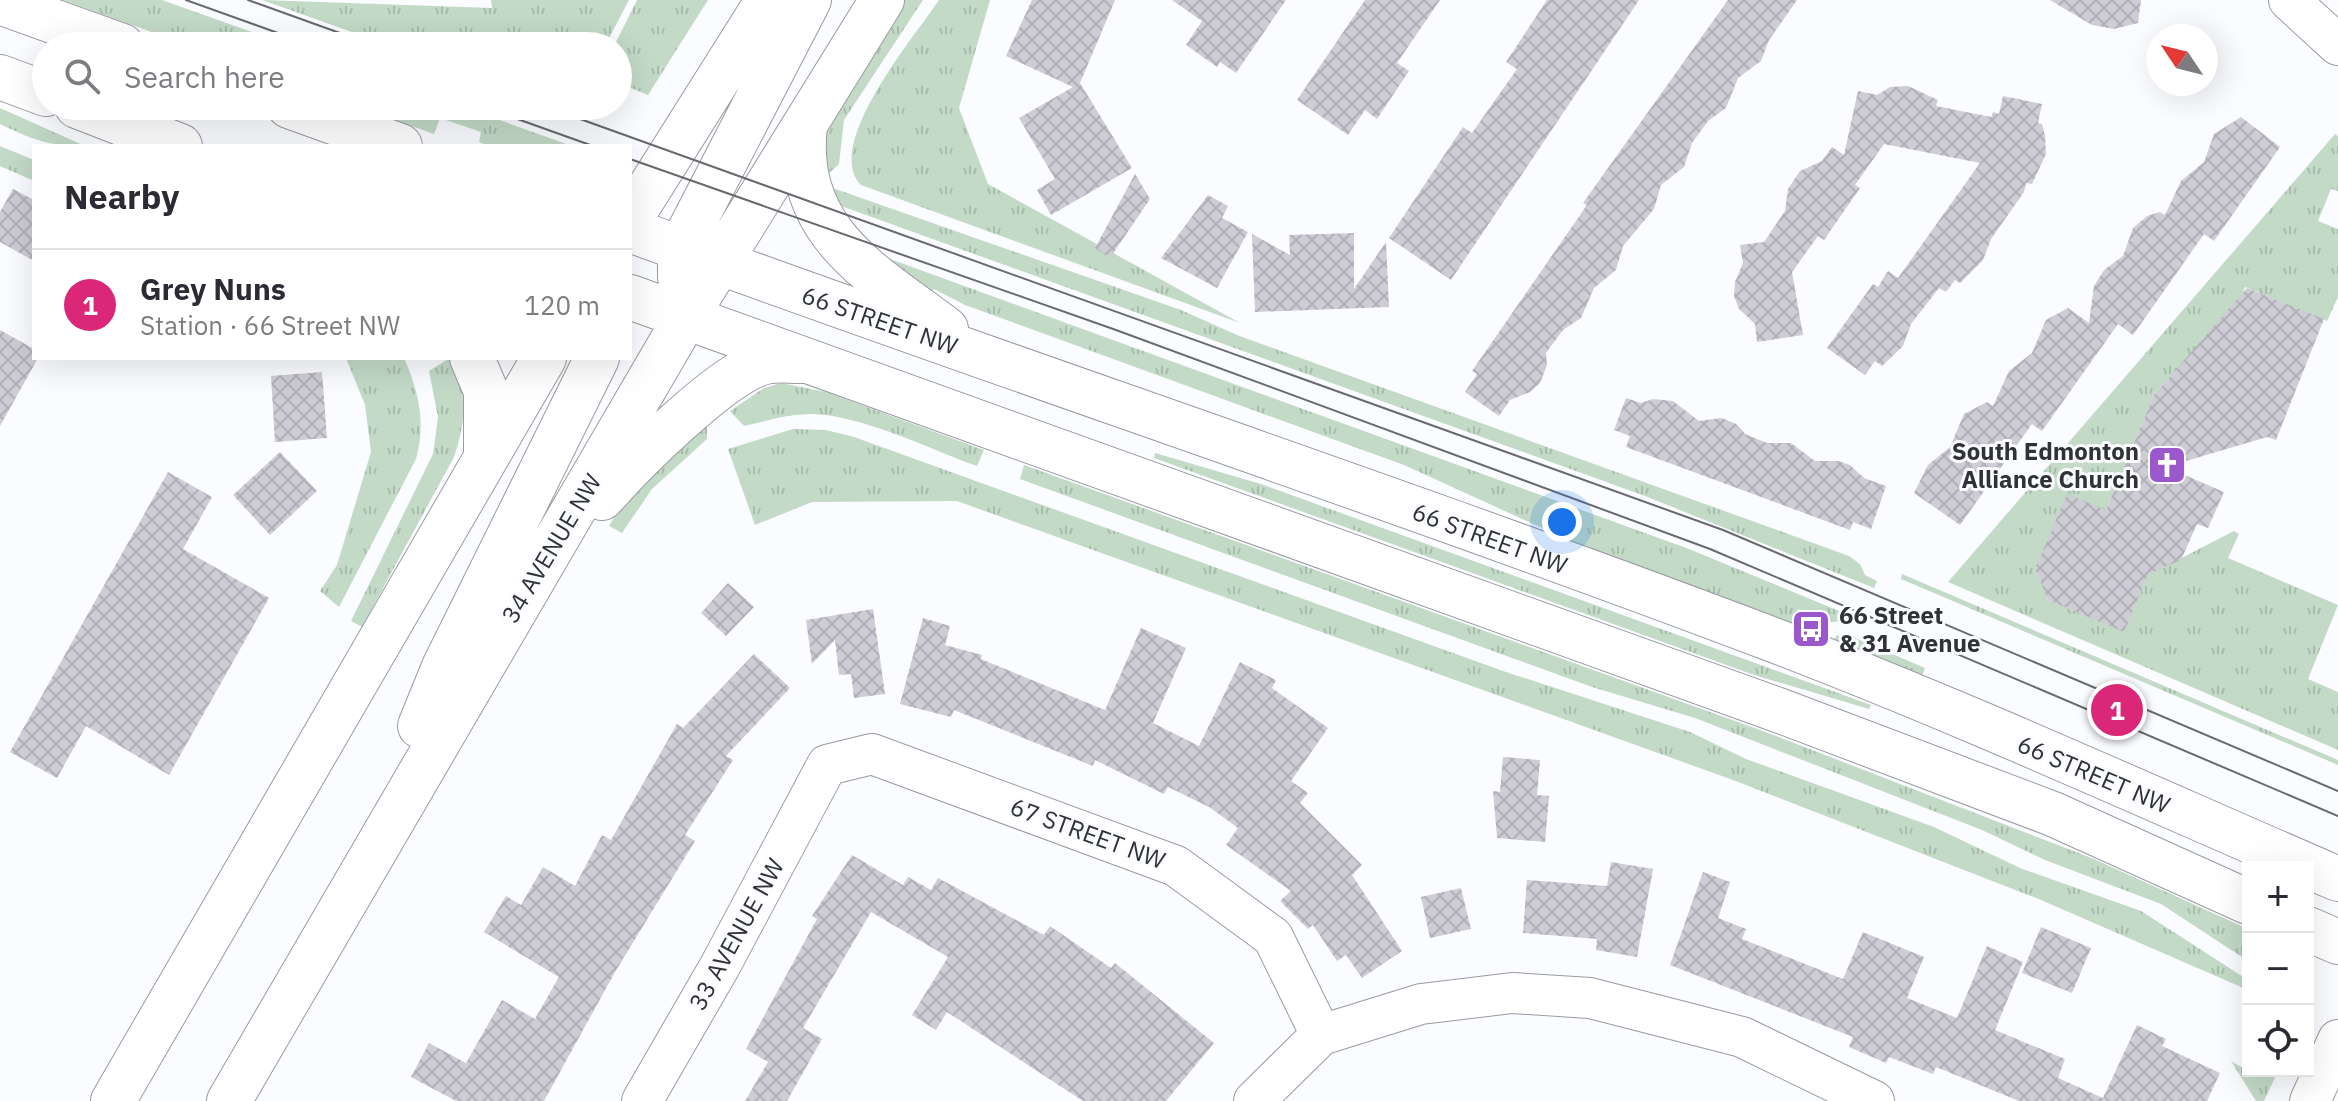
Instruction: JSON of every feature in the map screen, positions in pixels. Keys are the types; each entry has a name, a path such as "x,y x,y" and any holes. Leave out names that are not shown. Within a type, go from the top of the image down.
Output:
{"main road":[{"path":"632,216 768,0"},
{"path":"699,257 809,0"},
{"path":"686,317 678,264 699,257 805,125 882,0"},
{"path":"0,2 83,32"},
{"path":"0,77 32,89"},
{"path":"113,120 175,144"},
{"path":"328,120 394,144"},
{"path":"805,125 803,156 810,193 827,229 847,254 980,355"},
{"name":"66 STREET NW","path":"632,233 1774,640 2338,879"},
{"path":"632,235 638,258 632,282"},
{"path":"632,298 1792,716 2053,814 2242,899"},
{"name":"34 AVENUE NW","path":"229,1101 686,317"},
{"path":"473,360 486,391 486,455"},
{"path":"113,1101 543,360"},
{"path":"362,869 444,667 596,360"},
{"path":"536,571 634,460 681,419 762,363 806,361"},
{"path":"2314,932 2338,942"}],"street":[{"path":"2289,0 2338,45"},
{"name":"67 STREET NW","path":"827,765 872,754 887,758 1176,866 1273,937 1321,1035"},
{"name":"33 AVENUE NW","path":"642,1101 720,966 827,765"},
{"path":"1254,1101 1321,1035 1421,1004 1512,993 1590,998 1742,1037 1874,1101"},
{"path":"2310,1101 2338,1040"}],"green space":[{"path":"63,0 162,0 252,32 151,32"},
{"path":"262,0 492,8 491,0 629,0 612,32 352,32"},
{"path":"637,0 708,0 648,95 632,88 632,32 621,32"},
{"path":"905,0 923,0 844,120 839,164 827,175 822,148 828,125"},
{"path":"939,0 990,0 959,108 988,184 1240,323 861,185 852,167 853,145 862,119 893,64"},
{"path":"0,108 81,144 50,143 0,124"},
{"path":"394,120 439,120 434,134"},
{"path":"446,120 499,120 566,144 484,144 479,142 481,132"},
{"path":"2335,134 2338,136 2338,191 2331,189 2318,221 2338,229 2338,297 2327,321 2245,287 2241,298 2154,395 2106,510 2035,569 2048,600 2124,631 2152,564 2162,568 2234,531 2239,534 2228,558 2338,605 2308,679 2338,692 2338,750 1948,582"},
{"path":"0,146 32,159 32,180 0,166"},
{"path":"827,186 1181,310 1237,335 1849,556 1860,564 1865,575 1877,581 1874,588 1645,496 830,202"},
{"path":"868,251 1689,549 1861,620 1832,622 1798,609 1793,626 1564,538 1404,465 965,305 934,289 932,292"},
{"path":"347,360 405,360 414,383 421,420 416,459 339,607 320,591 337,565 371,452 365,405"},
{"path":"446,360 452,360 463,396 461,431 454,457 362,627 351,621 433,454 438,417 429,371"},
{"path":"781,383 826,392 984,450 977,466 852,420 802,414 744,426 730,411 764,388"},
{"path":"707,422 707,439 652,489 622,533 609,526 622,504"},
{"path":"793,429 826,430 854,437 1503,671 1690,732 1746,759 1934,827 2020,868 2141,911 2242,976 2242,987 2041,900 1733,780 957,501 812,502 755,525 728,449"},
{"path":"1155,453 1261,484 1871,705 1869,709 1754,675 1154,458"},
{"path":"1024,465 1763,731 2094,859 2242,926 2242,957 2161,904 2045,860 1982,830 1695,718 1592,687 1020,479"},
{"path":"1902,574 2338,760 2338,765 1901,579"},
{"path":"1837,635 1851,640 1853,637 1925,668 1922,676 1833,641"},
{"path":"2231,1061 2242,1067 2242,1077 2275,1077 2264,1101 2256,1101"}],"building":[{"path":"1032,0 1115,0 1080,83 1132,168 1051,215 1037,190 1055,179 1019,118 1073,87 1006,56"},
{"path":"1172,0 1286,0 1236,73 1220,62 1217,67 1186,45 1202,21"},
{"path":"1365,0 1440,0 1397,63 1409,71 1377,119 1365,110 1348,135 1297,100"},
{"path":"1547,0 1639,0 1451,280 1389,238 1463,127 1472,133 1517,69 1506,62"},
{"path":"1728,0 1797,0 1769,40 1761,61 1738,78 1726,108 1708,121 1692,143 1684,167 1661,185 1654,209 1623,246 1616,270 1594,288 1581,318 1563,330 1546,353 1547,365 1540,383 1530,392 1510,400 1499,416 1465,392 1477,374 1472,371 1587,205 1583,203"},
{"path":"2050,0 2141,0 2138,23 2114,29 2092,25"},
{"path":"1908,86 1938,100 1936,106 1991,117 1993,112 1999,114 2003,96 2042,104 2038,123 2042,124 2046,154 2032,184 2026,183 2024,192 1991,239 1983,260 1960,283 1955,280 1946,292 1939,288 1911,324 1903,346 1882,366 1875,361 1865,375 1827,348 1873,284 1878,287 1888,271 1898,278 1980,163 1884,144 1855,185 1860,188 1824,240 1818,236 1792,272 1803,335 1757,342 1755,324 1739,309 1734,296 1735,282 1743,263 1740,245 1764,242 1785,211 1788,189 1800,171 1822,161 1832,147 1844,155 1858,91 1877,95 1890,87"},
{"path":"2241,117 2280,147 2214,241 2204,234 2133,335 2118,324 2042,431 2032,424 1960,525 1914,493 1928,465 1950,447 1964,414 1987,402 1993,406 2009,371 2032,353 2046,320 2068,308 2089,323 2094,286 2104,270 2123,256 2133,228 2147,216 2160,212 2165,215 2181,181 2204,162 2214,134"},
{"path":"1135,174 1150,199 1110,258 1095,248"},
{"path":"13,189 32,199 32,260 0,242 0,212"},
{"path":"1208,195 1228,206 1222,218 1248,232 1217,288 1161,258"},
{"path":"1354,233 1354,289 1386,242 1389,307 1255,312 1252,234 1290,255 1289,235"},
{"name":"South Edmonton Alliance Church","path":"2247,288 2324,319 2276,440 2267,437 2166,467 2224,492 2208,528 2197,524 2181,560 2148,574 2124,632 2048,600 2035,569 2067,494 2106,510 2154,395"},
{"path":"0,330 32,348 32,360 37,360 0,426"},
{"path":"322,372 327,438 275,442 271,376"},
{"path":"1626,398 1641,403 1653,399 1673,401 1699,421 1722,418 1736,424 1745,434 1767,443 1791,443 1815,461 1838,461 1850,465 1864,478 1886,486 1871,529 1853,522 1850,530 1626,447 1630,436 1614,430"},
{"path":"280,452 317,491 270,535 233,495"},
{"path":"168,472 212,497 183,549 269,598 169,775 86,726 57,778 10,752"},
{"path":"728,583 754,607 726,636 701,613"},
{"path":"873,609 885,694 854,698 851,674 839,675 835,640 812,664 806,620"},
{"path":"923,618 950,626 945,645 982,655 981,659 1105,710 1141,628 1186,648 1153,723 1199,746 1240,662 1276,680 1272,688 1328,728 1291,781 1308,793 1300,803 1362,865 1352,875 1402,951 1362,978 1346,955 1337,961 1313,925 1308,929 1280,901 1291,891 1226,845 1238,828 1209,807 1168,787 1164,794 1095,760 1093,766 954,710 951,717 900,704"},
{"path":"754,654 790,688 726,756 733,760 685,835 695,841 615,972 544,1101 456,1101 411,1077 429,1043 466,1063 502,1000 535,1019 559,977 484,932 506,896 521,905 543,867 575,886 602,835 611,840 677,724 683,728"},
{"path":"1503,757 1540,760 1537,795 1549,796 1545,842 1497,838 1493,791 1500,792"},
{"path":"852,855 903,885 908,877 931,890 938,878 1044,935 1050,926 1111,968 1115,963 1214,1043 1166,1101 1083,1101 947,1012 936,1030 912,1015 948,957 871,912 803,1028 822,1039 787,1101 745,1101 768,1062 746,1049 817,919 812,916"},
{"path":"1611,862 1653,869 1637,957 1596,950 1597,939 1523,933 1527,880 1607,886"},
{"path":"1703,872 1730,882 1718,918 1746,929 1742,939 1843,979 1863,932 1924,957 1907,998 1957,1018 1987,946 2023,962 1995,1030 2065,1059 2058,1078 2103,1098 2137,1025 2166,1039 2162,1046 2220,1073 2207,1101 2019,1101 1936,1067 1933,1074 1889,1057 1886,1063 1849,1047 1853,1037 1670,965"},
{"path":"1461,888 1471,929 1430,938 1421,897"},
{"path":"2041,927 2091,948 2072,993 2022,973"}],"tram line":[{"path":"186,0 275,32"},
{"path":"248,0 337,32"},
{"path":"520,120 587,144"},
{"path":"583,120 1723,530 2338,791"},
{"path":"632,160 1116,330 1710,549 2338,816"}],"place":[{"name":"South Edmonton Alliance Church","path":"2167,465"},
{"name":"66 Street & 31 Avenue","path":"1811,629"},
{"name":"Grey Nuns","path":"2117,710"}]}
